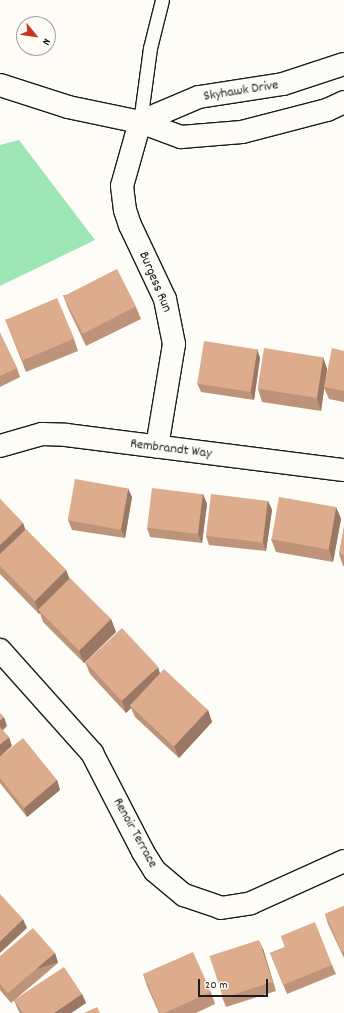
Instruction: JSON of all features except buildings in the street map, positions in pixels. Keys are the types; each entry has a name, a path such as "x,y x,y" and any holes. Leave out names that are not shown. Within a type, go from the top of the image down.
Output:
{"street":[{"name":"Skyhawk Drive","path":"140,122 199,97 283,84 344,64"},
{"path":"0,85 68,107 140,122 181,137 206,137 281,122 344,102"},
{"name":"Burgess Run","path":"140,122 122,186 125,210 130,225 165,299 174,344 157,447"},
{"name":"Rembrandt Way","path":"0,446 42,434 344,470"},
{"name":"Renoir Terrace","path":"0,650 92,753 155,871 184,895 221,908 252,903 344,861"}],"lane":[{"path":"140,122 150,48 162,0"}],"green space":[{"path":"19,140 95,240 0,286 0,145"}]}
